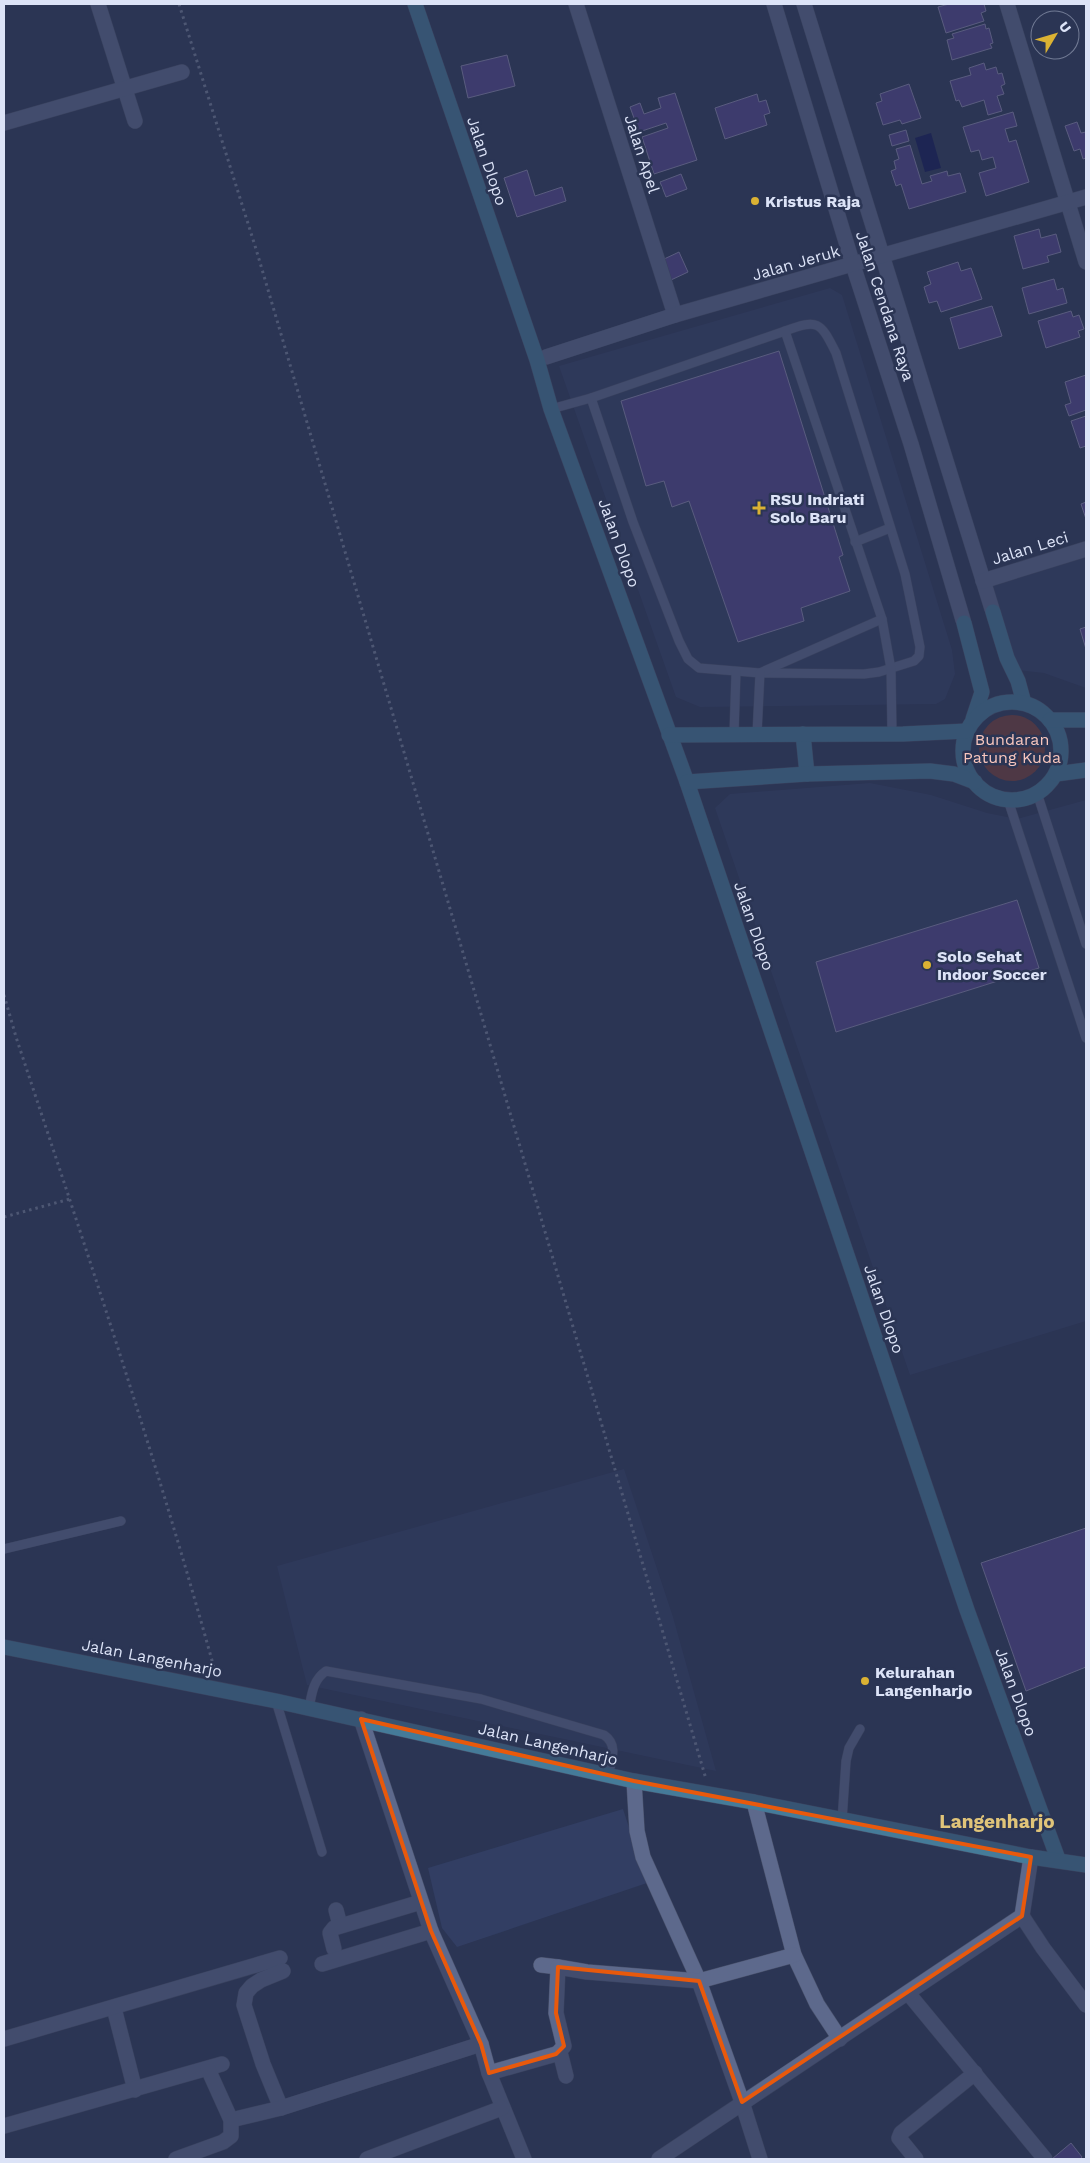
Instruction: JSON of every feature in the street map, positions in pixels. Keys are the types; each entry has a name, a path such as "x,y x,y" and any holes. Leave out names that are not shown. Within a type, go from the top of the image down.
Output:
{"street":[{"path":"98,4 135,121"},
{"name":"Jalan Dlopo","path":"415,4 537,360 551,409 687,782 967,1610 1058,1859"},
{"name":"Jalan Apel","path":"576,4 675,315"},
{"name":"Jalan Cendana Raya","path":"774,4 853,265 911,444 963,621 982,692 970,726"},
{"name":"Jalan Cendana Raya","path":"804,4 1007,658 1018,681 1024,703"},
{"path":"1007,4 1086,262"},
{"path":"4,123 182,72"},
{"name":"Jalan Jeruk","path":"546,357 675,315 1086,197"},
{"name":"Jalan Leci","path":"984,581 1086,549"},
{"path":"687,782 807,774 930,771 954,774 975,782 990,794 1008,800 1023,799 1037,794 1048,785 1056,774 1061,752 1060,740 1050,720 1038,709 1013,701 996,704 981,712 970,726 963,744 964,758 968,771 975,782"},
{"path":"1050,720 1086,720"},
{"path":"669,735 892,734 970,726"},
{"path":"803,734 807,774"},
{"path":"1056,774 1086,770"},
{"name":"Jalan Langenharjo","path":"4,1647 361,1719 634,1782 754,1802 1031,1857 1058,1859 1086,1865"},
{"path":"361,1719 431,1931 481,2044 502,2108 524,2159"},
{"path":"634,1782 637,1831 643,1857 699,1981 760,2159"},
{"path":"754,1802 794,1955 817,2004 840,2039"},
{"path":"1031,1857 1022,1916 1043,1948 1086,2005"},
{"path":"334,1949 330,1933 334,1928 421,1902"},
{"path":"336,1910 340,1926"},
{"path":"659,2159 1022,1916"},
{"path":"322,1964 431,1931"},
{"path":"541,1965 587,1972 699,1981 794,1955"},
{"path":"4,2039 114,2008 281,1965 252,1986 246,1993 244,2005 263,2064 282,2108"},
{"path":"489,2073 557,2054 564,2046 556,2013 558,1967"},
{"path":"908,1993 1045,2159"},
{"path":"114,2008 135,2090"},
{"path":"231,2120 282,2108 481,2044"},
{"path":"557,2054 561,2056 566,2076"},
{"path":"4,2126 215,2066 231,2120 231,2136 223,2142 176,2159"},
{"path":"916,2159 902,2142 900,2138 901,2133 975,2073"},
{"path":"367,2159 502,2108"}],"lane":[{"path":"551,409 591,398 808,323 820,327 836,353 905,574 920,647 918,656 914,661 891,669 864,674 760,673 699,668 688,659 679,641 630,513 591,398"},
{"path":"784,331 882,619 891,669 892,734"},
{"path":"855,542 890,528"},
{"path":"760,673 882,619"},
{"path":"734,734 736,672"},
{"path":"758,734 760,673"},
{"path":"1037,794 1086,944"},
{"path":"1008,800 1086,1038"},
{"path":"4,1550 121,1521"},
{"path":"309,1708 314,1684 318,1676 326,1671 481,1699 604,1735 611,1740 614,1749 608,1776"},
{"path":"276,1701 322,1852"},
{"path":"842,1821 846,1761 849,1748 860,1729"}],"path":[{"path":"179,4 256,249 711,1796"},
{"path":"4,995 5,1004 109,1316 189,1574 220,1690"},
{"path":"4,1216 70,1199"}],"highlighted area":[{"path":"361,1719 634,1781 1031,1857 1022,1916 742,2102 699,1981 558,1967 556,2013 564,2046 556,2054 489,2073 481,2044 431,1931"}],"shaded area":[{"path":"931,133 941,168 925,172 915,138"},
{"name":"RSU Indriati Solo Baru","path":"830,288 842,295 952,650 955,674 945,699 936,704 700,707 676,697 559,366"},
{"path":"1086,554 1086,688 1044,673 1017,670 992,584"},
{"path":"870,783 931,795 987,813 1017,819 1086,800 1086,1321 910,1375 715,808 730,794"},
{"path":"624,1469 673,1617 716,1771 307,1685 277,1566"},
{"path":"623,1809 647,1883 457,1947 442,1928 428,1868"}],"green space":[{"name":"Bundaran Patung Kuda","path":"1018,715 1036,724 1043,735 1045,748 1043,761 1036,772 1025,779 1006,781 988,772 981,761 979,742 988,724 999,717"}],"building":[{"path":"949,4 984,4 986,11 981,13 984,21 946,33 938,7"},
{"path":"985,24 986,29 989,28 993,43 990,44 992,48 952,60 947,40 954,38 952,34"},
{"path":"507,55 515,86 468,98 461,66"},
{"path":"984,63 986,70 996,67 998,74 1002,73 1005,84 1001,86 1004,94 997,96 1002,111 988,115 984,100 962,107 959,100 956,101 950,81 971,75 969,68"},
{"path":"909,84 921,118 902,124 900,120 883,125 876,103 882,101 880,94"},
{"path":"675,93 697,160 654,174 642,137 668,128 666,123 639,132 630,107 640,103 644,114 661,108 658,98"},
{"path":"757,94 759,102 766,100 770,113 764,115 767,125 725,139 715,108"},
{"path":"1013,112 1017,126 1005,129 1009,142 1016,140 1029,182 986,196 979,173 996,168 993,157 982,160 979,150 971,152 963,127"},
{"path":"1077,122 1081,133 1086,132 1086,158 1083,159 1080,149 1074,151 1065,126"},
{"path":"906,130 909,141 892,146 889,135"},
{"path":"910,145 922,184 932,181 930,176 947,171 948,176 960,173 966,192 909,209 901,184 896,186 891,171 896,169 894,161 899,159 896,149"},
{"path":"527,170 535,196 562,187 566,201 517,217 504,178"},
{"path":"681,174 687,189 666,197 660,182"},
{"path":"1039,229 1041,238 1056,234 1061,252 1047,256 1049,262 1023,269 1014,236"},
{"path":"679,252 688,272 671,280 662,260"},
{"path":"958,262 961,271 971,268 982,299 941,312 937,301 929,303 924,287 931,284 927,272"},
{"path":"1054,279 1057,290 1063,288 1067,303 1029,314 1022,288"},
{"path":"992,306 1002,336 959,349 950,318"},
{"path":"1071,311 1073,317 1079,315 1084,329 1078,331 1080,337 1046,348 1038,321"},
{"path":"779,351 843,555 839,557 850,591 801,608 804,621 738,642 689,501 672,507 664,481 646,486 621,401"},
{"path":"1086,375 1086,410 1069,416 1065,405 1071,403 1065,382"},
{"path":"1086,416 1086,446 1080,448 1071,421"},
{"path":"1086,502 1086,519 1081,504"},
{"path":"1086,627 1086,649 1080,629"},
{"name":"Solo Sehat Indoor Soccer","path":"1017,900 1039,968 836,1032 816,962"},
{"path":"1086,1528 1086,1667 1026,1691 981,1563"},
{"path":"1071,2143 1082,2157 1080,2159 1052,2159"}],"place":[{"name":"Kristus Raja","path":"755,201"},
{"name":"RSU Indriati Solo Baru","path":"759,508"},
{"name":"Solo Sehat Indoor Soccer","path":"927,965"},
{"name":"Kelurahan Langenharjo","path":"865,1681"}],"district":[{"name":"Langenharjo","path":"997,1821"}]}
